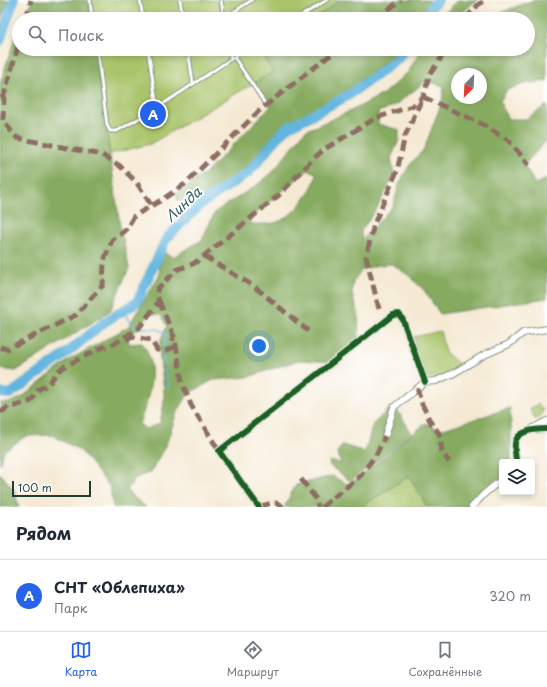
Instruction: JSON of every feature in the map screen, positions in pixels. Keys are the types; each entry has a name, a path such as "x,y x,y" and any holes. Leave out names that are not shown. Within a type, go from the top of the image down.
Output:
{"street":[{"path":"259,507 220,451 393,315 399,314 403,320 425,382"},
{"path":"385,436 394,407 425,382 436,381 454,373 484,355 509,344 524,333 547,329"},
{"path":"516,459 515,443 518,436 547,421"},
{"path":"528,431 547,429"},
{"path":"472,507 484,494 499,482"}],"lane":[{"path":"90,0 91,12"},
{"path":"140,0 142,12"},
{"path":"180,0 182,12"},
{"path":"221,0 223,12"},
{"path":"233,12 252,0"},
{"path":"307,12 327,0"},
{"path":"98,56 110,131 117,131 157,108 236,56"},
{"path":"149,56 157,108"},
{"path":"189,56 194,83"},
{"path":"233,58 266,105"}],"green space":[{"path":"0,0 10,0 0,19"},
{"path":"33,0 88,0 89,12 26,12"},
{"path":"88,0 340,0 324,12 90,12"},
{"path":"340,0 430,0 422,12 324,12"},
{"path":"458,0 477,0 462,12 446,12"},
{"path":"533,0 547,0 547,81 524,84 507,90 500,101 508,119 526,119 547,105 547,140 524,165 535,184 547,179 547,298 440,314 424,290 408,275 392,264 378,265 361,270 353,282 352,295 358,312 359,341 333,362 299,360 248,377 213,380 188,394 176,415 167,442 151,472 135,478 127,490 133,497 146,507 113,507 110,487 81,451 52,435 26,436 4,451 0,465 0,403 9,403 21,398 69,360 128,327 160,274 159,267 163,252 173,257 202,240 215,212 257,185 272,173 305,131 355,109 383,94 408,72 418,56 535,56 535,12 502,12","holes":["426,81 444,86 442,102 424,149 409,166 400,182 393,206 362,240 361,231 377,208 394,175 391,158 399,140 399,130 378,124 378,112 394,106","308,170 316,173 315,179 308,194 298,207 286,218 270,224 249,223 257,212","150,314 161,315 167,326 160,343 164,405 160,423 146,429 139,424 151,383 150,362 142,343 129,344 128,336 139,328"]},
{"path":"12,47 12,56 96,56 120,226 129,268 110,311 16,371 0,369 0,84"},
{"path":"96,56 264,56 263,57 273,72 150,144 110,154"},
{"path":"393,56 344,94 281,126 244,171 199,201 178,201 176,194 207,172 271,106 254,83 273,72 263,57"},
{"path":"440,331 445,352 461,366 449,374 440,377 426,377 416,353 414,337"},
{"path":"538,404 543,410 541,416 535,419 530,409"},
{"path":"510,408 511,459 499,459 499,481 469,507 427,507 409,476 361,507 284,507 296,485 332,476 349,485 426,423 440,430"},
{"path":"387,410 397,410 412,433 350,481 330,466 329,461 341,463 337,452 343,445 365,452 373,424"},
{"path":"511,420 511,459 499,459 499,466 469,507 361,507 409,476"},
{"path":"0,473 14,490 19,507 0,507"}],"waterway":[{"name":"Линда","path":"0,41 14,0"},
{"name":"Линда","path":"428,12 438,0"},
{"name":"Линда","path":"0,393 10,394 62,357 106,321 137,302 166,239 201,204 249,172 285,129 349,95 397,60 400,56"},
{"path":"124,311 134,325 140,328 156,329 166,335 163,358 169,389"}],"marked path":[{"path":"28,12 31,0"},
{"path":"385,12 401,0"},
{"path":"472,12 479,4 487,0"},
{"path":"1,98 4,95 15,56"},
{"path":"0,347 7,349 76,315 103,285 104,261 112,240 125,231 134,216 185,184 261,109 329,56"},
{"path":"0,411 3,411 9,406 15,406 31,401 39,389 49,384 56,373 63,367 101,348 114,344 139,328 159,301 156,294 158,288 178,269 193,264 204,256 279,195 313,159 326,148 376,118 412,106 423,97 430,74 442,56"},
{"path":"4,95 3,121 17,138 102,155 120,166 137,183 151,205"},
{"path":"379,309 366,257 374,224 397,171 405,136 423,97 480,123 508,140 529,165"},
{"path":"204,256 255,287 308,331"},
{"path":"159,301 175,339 182,382 191,405 219,451"},
{"path":"126,339 134,337 151,340 157,350 165,351 172,348 173,338"},
{"path":"417,388 422,404 431,423 439,433 442,452 449,462"},
{"path":"322,507 361,475 377,453 385,436"},
{"path":"301,479 316,499 318,507"},
{"path":"260,506 277,503 283,507"}],"cycle path":[{"path":"259,507 219,451 393,315 399,314 403,320 425,382"},
{"path":"516,459 515,443 519,435 528,431 547,429"}],"place":[{"name":"СНТ «Облепиха»","path":"153,114"}]}
